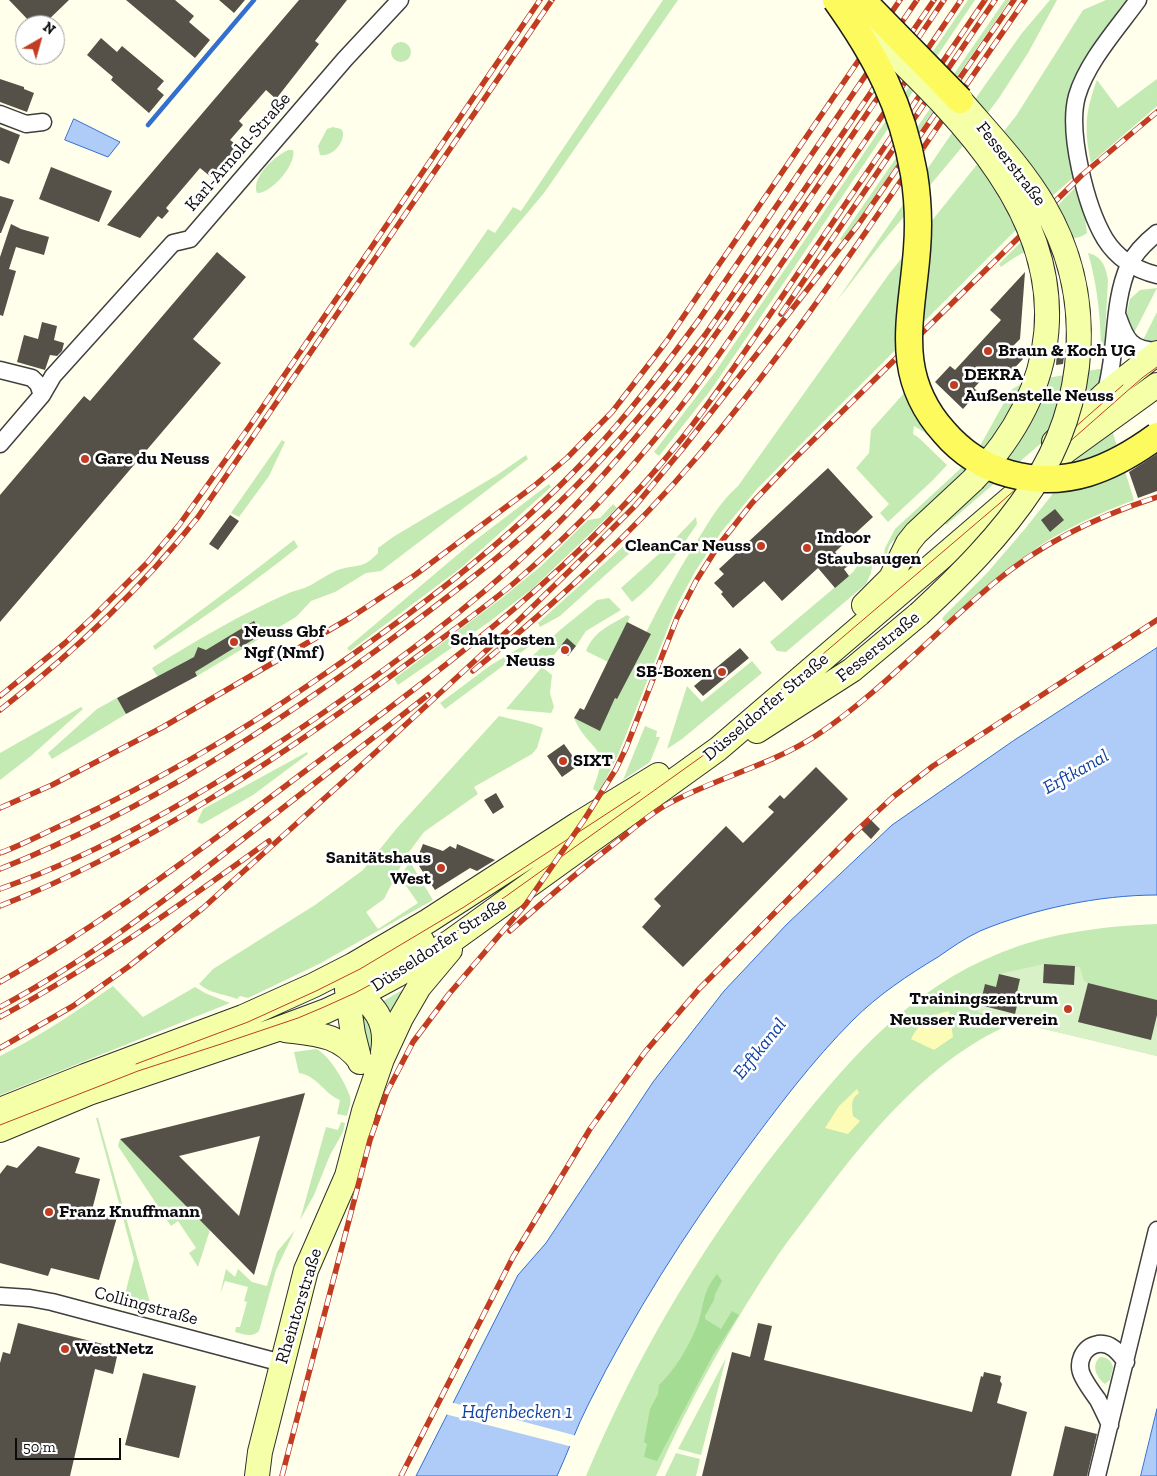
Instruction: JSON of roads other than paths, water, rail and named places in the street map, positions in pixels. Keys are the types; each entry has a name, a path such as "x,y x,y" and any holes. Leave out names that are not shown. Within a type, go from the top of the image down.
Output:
{"main road":[{"name":"Fesserstraße","path":"838,0 882,73 908,143 917,200 918,226 909,316 910,360 918,391 936,424 950,440 980,462 1000,471 1022,477 1045,479 1088,474 1104,468 1135,452 1157,436"},
{"name":"Fesserstraße","path":"838,0 951,113 985,153 1013,196 1036,248 1045,284 1047,327 1036,381 1022,414 1009,436 974,480 916,533 908,543 891,578 864,605"},
{"name":"Fesserstraße","path":"683,776 793,709 852,670 920,614 946,589 996,536 1033,487 1058,440 1073,395 1080,352 1079,307 1075,284 1054,224 1028,180 960,100 862,0"},
{"name":"Düsseldorfer Straße","path":"355,996 362,978 478,906 565,847 715,731 1066,432 1105,394 1157,352"},
{"name":"Düsseldorfer Straße","path":"0,1130 97,1090 278,1029 355,996 397,975 450,942 718,749 1068,450 1157,385"},
{"name":"Düsseldorfer Straße","path":"0,1110 243,1017 314,986 428,921 584,820 658,775"},
{"path":"278,1029 326,1035 371,1060 401,1018 419,987 474,925"},
{"name":"Rheintorstraße","path":"257,1476 260,1452 306,1270 347,1176 364,1111 366,1084 371,1060 385,1039 383,1025 371,1004 336,987 314,986"}],"street":[{"name":"Karl-Arnold-Straße","path":"0,444 42,395 53,376 173,243 190,239 328,78 400,0"},
{"path":"1138,0 1083,80 1077,96 1074,126 1082,175 1098,225 1110,246 1133,258 1141,270 1157,275"},
{"path":"0,114 26,124 43,122"},
{"path":"1105,394 1110,379 1119,298 1133,258 1157,233"},
{"path":"1118,315 1125,335 1133,346 1144,351 1157,352"},
{"path":"0,370 32,378 38,384 42,395"},
{"path":"1097,1476 1157,1230"},
{"name":"Collingstraße","path":"0,1296 52,1302 282,1362"},
{"path":"1110,1425 1082,1376 1080,1367 1081,1357 1084,1351 1092,1346 1107,1344 1116,1350 1126,1362"}],"water":[{"path":"74,119 120,142 108,157 65,140"},
{"name":"Hafenbecken 1","path":"1157,648 1157,895 1089,901 1044,910 1000,923 964,940 883,994 853,1020 809,1068 756,1137 701,1214 623,1338 585,1412 557,1476 416,1476 518,1275 546,1243 653,1082 724,991 787,924 892,825 1013,741"},
{"path":"1157,1409 1157,1476 1141,1476"}],"waterway":[{"path":"148,125 254,0"}],"tram line":[{"path":"0,1125 138,1071 298,1018 355,993 394,972 446,939 708,752 1157,367"},
{"path":"1073,429 1123,385"},
{"path":"136,1064 248,1022 360,969 464,907 640,792"}],"railway":[{"path":"0,696 65,643 92,618 147,563 179,525 249,427 540,0"},
{"path":"0,710 54,666 105,620 153,570 198,517 552,0"},
{"path":"0,808 52,785 163,727 350,618 415,575 534,486 567,458 612,412 666,342 900,0"},
{"path":"0,853 133,791 194,757 284,702 350,657 422,604 525,519 604,440 672,356 698,321 917,0"},
{"path":"0,869 106,821 158,793 258,733 354,667 488,565 530,530 588,473 623,435 657,396 705,335 934,0"},
{"path":"0,889 80,856 119,837 195,795 268,750 365,683 455,616 539,542 614,463 714,338 944,0"},
{"path":"0,906 52,884 155,832 254,771 349,706 470,618 514,583 563,539 624,476 697,386 961,0"},
{"path":"0,982 119,907 233,825 408,694 507,615 554,574 599,530 643,485 683,437 715,394 985,0"},
{"path":"781,314 995,0"},
{"path":"0,1048 73,1006 128,967 203,908 517,622 636,505 684,447 858,225 1014,0"},
{"path":"473,671 562,595 646,514 727,421 783,349 836,275 1025,0"},
{"path":"282,1476 370,1140 387,1092 413,1042 449,994 526,904 584,820 616,769 677,618 696,581 718,546 752,503 793,460 1082,175 1157,112"},
{"path":"510,931 577,873 666,805 799,746 841,718 994,583 1031,555 1092,522 1157,497"},
{"path":"401,1476 513,1257 590,1129 645,1052 699,989 852,835 893,797 933,766 1157,620"},
{"path":"0,1007 62,971 121,932 428,695"},
{"path":"0,1017 103,956 269,841"}],"place":[{"name":"Braun & Koch UG","path":"988,351"},
{"name":"DEKRA Außenstelle Neuss","path":"954,385"},
{"name":"Gare du Neuss","path":"85,459"},
{"name":"CleanCar Neuss","path":"761,546"},
{"name":"Indoor Staubsaugen","path":"807,548"},
{"name":"Neuss Gbf Ngf (Nmf)","path":"234,642"},
{"name":"Schaltposten Neuss","path":"565,650"},
{"name":"SB-Boxen","path":"722,672"},
{"name":"SIXT","path":"563,761"},
{"name":"Sanitätshaus West","path":"441,868"},
{"name":"Trainingszentrum Neusser Ruderverein","path":"1068,1009"},
{"name":"Franz Knuffmann","path":"49,1212"},
{"name":"WestNetz","path":"65,1349"}],"water label":[{"name":"Erftkanal","path":"1076,772"},
{"name":"Erftkanal","path":"760,1049"}]}
